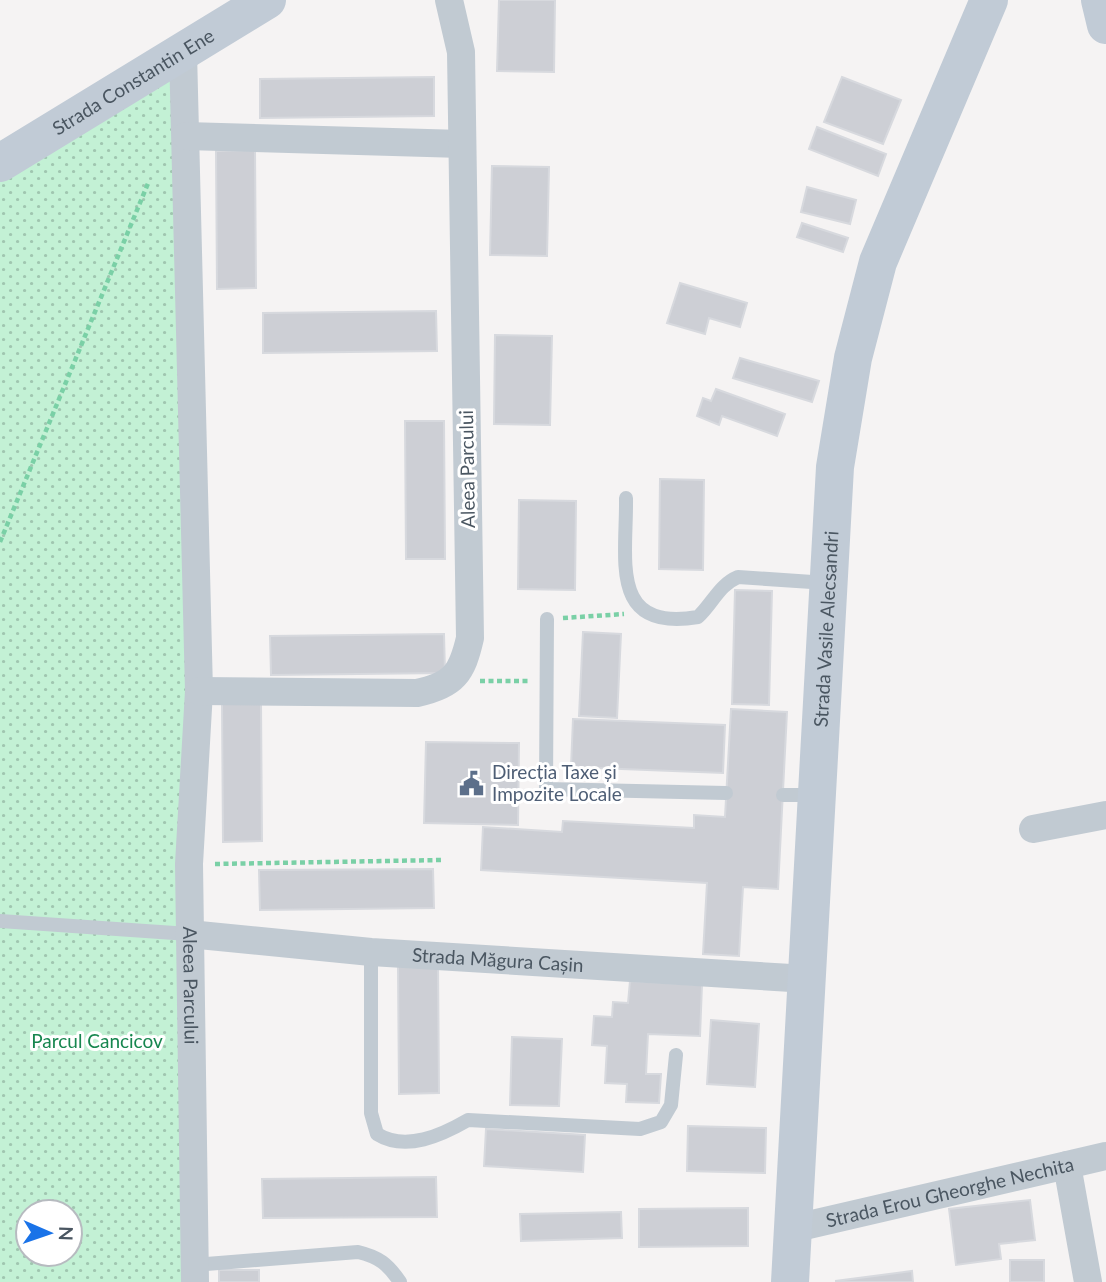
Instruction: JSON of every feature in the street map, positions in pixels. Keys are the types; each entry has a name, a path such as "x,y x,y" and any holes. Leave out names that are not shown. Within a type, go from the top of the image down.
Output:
{"street":[{"name":"Strada Constantin Ene","path":"0,163 267,0"},
{"name":"Aleea Parcului","path":"449,0 461,52 470,638 463,666 452,680"},
{"name":"Strada Vasile Alecsandri","path":"790,1282 808,979 800,795 829,583 835,467 853,358 875,274 989,0"},
{"path":"1100,0 1106,24"},
{"name":"Aleea Parcului","path":"184,52 200,691 189,864 195,1273"},
{"path":"186,136 462,144"},
{"path":"200,691 417,693 435,690 452,680"},
{"path":"1033,829 1106,815"},
{"name":"Strada Măgura Cașin","path":"189,934 371,952 808,979"},
{"name":"Strada Erou Gheorghe Nechita","path":"792,1229 1106,1156"},
{"path":"1067,1165 1088,1282"}],"lane":[{"path":"626,498 628,586 632,600 654,617 698,617 726,582 738,577 829,583"},
{"path":"547,619 546,789 726,793"},
{"path":"0,921 189,934"},
{"path":"371,952 371,1112 377,1134 395,1142 419,1141 468,1121 640,1129 661,1122 671,1105 676,1055"},
{"path":"195,1273 358,1252 376,1256 390,1266 400,1282"}],"path":[{"path":"0,542 149,181"},
{"path":"547,619 615,617 642,609"},
{"path":"452,680 547,682"},
{"path":"189,864 442,860"}],"green space":[{"name":"Parcul Cancicov","path":"183,52 196,1282 0,1282 0,141"}],"building":[{"path":"499,0 555,0 554,72 497,71"},
{"path":"434,77 434,116 260,118 260,79"},
{"path":"842,77 901,100 883,144 824,122"},
{"path":"817,127 886,154 878,176 809,149"},
{"path":"255,150 256,288 217,289 216,151"},
{"path":"492,166 549,167 547,256 490,255"},
{"path":"807,187 856,200 850,224 801,212"},
{"path":"802,223 848,238 843,252 797,237"},
{"path":"680,283 747,303 740,327 709,318 705,334 667,323"},
{"path":"436,311 437,351 263,353 263,313"},
{"path":"495,335 552,336 550,425 494,424"},
{"path":"740,358 819,381 812,402 733,378"},
{"path":"716,389 785,414 777,436 722,416 719,425 697,416 703,398 711,401"},
{"path":"405,421 444,421 445,559 406,559"},
{"path":"660,479 704,480 703,570 659,569"},
{"path":"519,500 576,501 575,590 518,589"},
{"path":"735,590 772,591 769,705 732,704"},
{"path":"583,632 621,634 617,718 579,716"},
{"path":"444,634 445,673 271,675 270,636"},
{"path":"222,703 261,703 262,841 223,842"},
{"path":"731,709 787,712 778,889 743,887 739,956 703,954 707,883 481,870 483,827 562,832 563,821 694,828 694,815 725,817"},
{"path":"573,719 725,725 723,773 571,767"},
{"name":"Direcția Taxe și Impozite Locale","path":"426,742 519,743 518,825 424,823"},
{"path":"433,869 434,908 260,910 259,870"},
{"path":"438,965 439,1093 399,1094 398,966"},
{"path":"630,981 702,985 700,1036 648,1034 646,1074 661,1074 659,1103 626,1102 627,1084 605,1083 607,1046 592,1045 594,1016 612,1017 613,1002 628,1003"},
{"path":"711,1020 759,1024 755,1087 707,1084"},
{"path":"512,1037 562,1039 559,1106 510,1105"},
{"path":"688,1126 766,1128 765,1173 687,1171"},
{"path":"486,1129 585,1135 583,1172 484,1166"},
{"path":"436,1177 437,1217 263,1218 262,1179"},
{"path":"1030,1200 1035,1240 999,1244 1001,1259 956,1265 949,1209"},
{"path":"748,1208 748,1246 639,1247 639,1209"},
{"path":"621,1212 622,1238 521,1241 520,1214"},
{"path":"1010,1260 1044,1260 1044,1282 1010,1282"},
{"path":"219,1270 259,1270 259,1282 219,1282"},
{"path":"912,1271 913,1282 836,1282 836,1281"}],"place":[{"name":"Direcția Taxe și Impozite Locale","path":"472,783"}]}
